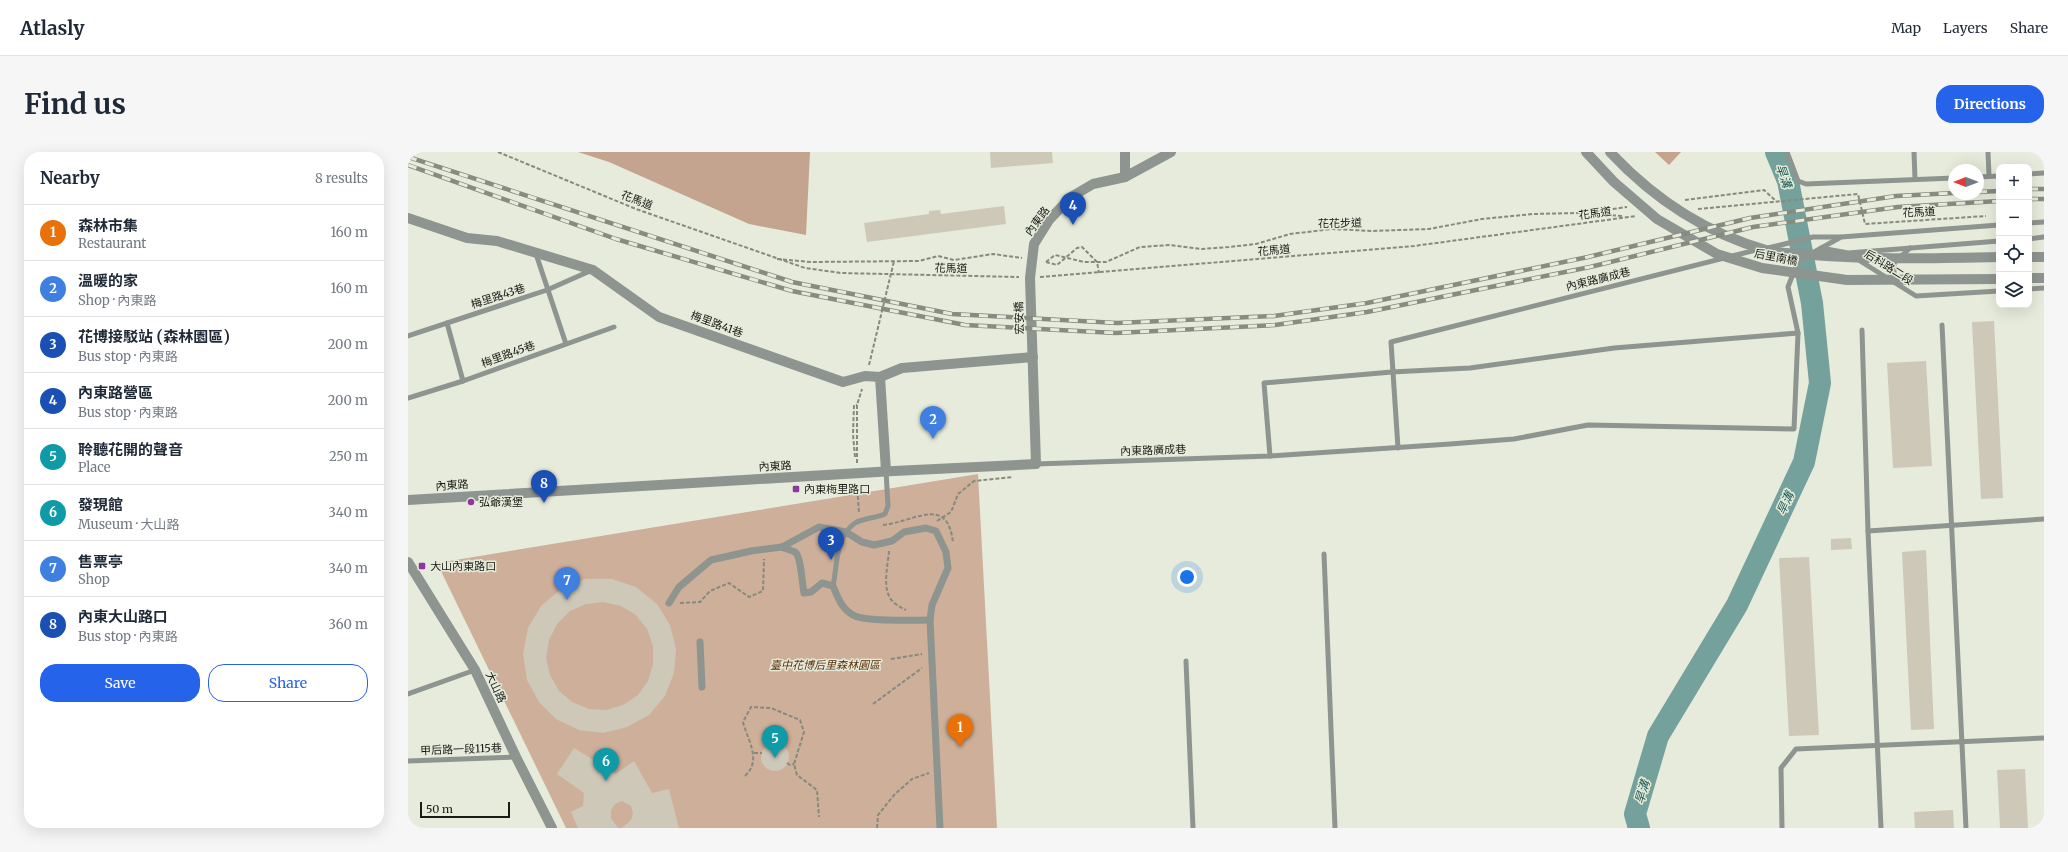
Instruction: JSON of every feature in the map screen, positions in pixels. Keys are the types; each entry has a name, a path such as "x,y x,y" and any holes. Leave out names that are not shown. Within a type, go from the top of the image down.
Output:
{"street":[{"path":"1125,152 1125,177"},
{"name":"內東路","path":"1030,278 1034,244 1049,220 1071,197 1093,184 1125,177 1171,152"},
{"name":"后里南橋","path":"1586,152 1614,182 1657,219 1717,254 1762,268 1847,280 1996,279"},
{"name":"后里南橋","path":"1610,152 1626,170 1667,204 1711,229 1768,250 1851,258 1996,257"},
{"name":"梅里路41巷","path":"408,218 467,238 496,241 536,254 569,261 592,270 659,317 843,382 865,376 880,376 902,368 1033,357"},
{"path":"2032,257 2044,257"},
{"name":"宏安橋","path":"1030,278 1033,357"},
{"path":"2032,278 2044,278"},
{"path":"1033,357 1036,464"},
{"path":"880,376 886,471"},
{"name":"內東路","path":"408,500 886,471 1036,464"},
{"path":"669,603 679,587 711,560 782,547 819,527 846,532 862,542 874,545 892,541 904,532 926,528 936,531 946,552 948,568 932,605 930,620 940,828"},
{"path":"782,547 796,552 800,559 800,576 804,593 811,592 822,583 833,586 841,605 855,616 880,619 930,620"},
{"name":"大山路","path":"408,562 475,670 516,757 552,828"},
{"path":"700,642 702,687"}],"lane":[{"path":"1787,152 1798,181 1806,184 1948,178"},
{"path":"1914,152 1915,179"},
{"path":"1988,152 1989,176"},
{"path":"2032,174 2044,174"},
{"path":"1984,176 1996,176"},
{"path":"2032,223 2044,222"},
{"path":"1398,448 1514,439 1588,425 1794,429 1798,333 1788,287 1798,261 1841,237 1996,225"},
{"name":"內東路廣成巷","path":"1036,464 1270,456 1398,448 1391,342 1813,237 1841,237"},
{"path":"2032,239 2044,238"},
{"name":"后科路二段","path":"1848,253 1996,241"},
{"path":"1821,248 1848,253"},
{"path":"1894,282 1894,263 1910,248"},
{"name":"后科路二段","path":"1848,253 1916,296 1996,291"},
{"path":"536,254 566,344"},
{"name":"梅里路43巷","path":"408,336 547,290 592,270"},
{"path":"2032,289 2044,288"},
{"path":"448,323 463,382"},
{"path":"1942,325 1966,828"},
{"name":"梅里路45巷","path":"408,398 463,382 614,327"},
{"path":"1862,330 1868,531 1881,828"},
{"path":"1270,456 1264,384 1392,372 1470,368 1614,348 1798,333"},
{"path":"833,586 840,546 846,532 856,522 885,514 888,506 886,471"},
{"path":"1868,531 2044,519"},
{"path":"1324,554 1335,828"},
{"path":"1186,662 1193,828"},
{"path":"408,694 475,670"},
{"path":"1782,828 1781,768 1796,750 2044,738"},
{"name":"甲后路一段115巷","path":"408,761 516,757"}],"path":[{"name":"花馬道","path":"498,152 636,209 772,258 805,268 841,273 1030,278 1414,246 1637,216"},
{"name":"花馬道","path":"1691,210 1858,194 1865,224 1991,216"},
{"name":"花花步道","path":"1046,262 1055,255 1084,262 1106,262 1140,247 1170,245 1202,248 1229,247 1256,244 1290,234 1332,230 1372,231 1429,229 1482,219 1533,214 1577,213 1629,216"},
{"path":"1038,261 1057,265 1077,248 1082,247 1096,261 1099,273"},
{"name":"花馬道","path":"772,258 811,262 919,261 938,256 954,260 993,254 1023,258"},
{"path":"855,458 853,434 854,406 857,405"},
{"path":"926,528 951,512 958,494 974,481 1005,479 1020,476"},
{"path":"669,603 700,602 710,591 729,583 749,597 763,591 765,572 763,550"},
{"path":"891,658 931,654"},
{"path":"745,776 751,771 754,753 743,722 751,707 771,708 800,720 804,732 794,764 797,775 817,790 819,817"},
{"path":"754,753 762,753"},
{"path":"787,763 790,765 794,764"},
{"path":"877,828 878,815 894,795 912,779 938,770"}],"green space":[{"name":"臺中花博后里森林園區","path":"978,474 997,828 566,828 437,563"}],"shaded area":[{"path":"578,152 810,152 806,235 749,224 609,162"},
{"path":"1655,152 1681,152 1669,165"}],"building":[{"path":"990,152 1052,152 1053,163 991,168"},
{"path":"1004,206 1006,224 867,242 864,223 929,214 929,211 940,210 941,214"},
{"path":"1994,321 2003,498 1981,499 1972,322"},
{"path":"1926,361 1932,466 1893,468 1887,363"},
{"path":"1851,538 1852,549 1831,550 1831,539"},
{"path":"1926,550 1934,729 1911,730 1902,552"},
{"path":"1809,557 1819,735 1789,736 1779,558"},
{"path":"585,579 612,579 636,587 657,604 670,625 676,649 674,673 665,696 649,715 627,727 603,733 579,730 556,719 539,702 527,680 523,654 528,628 541,606 561,589","holes":["603,602 621,606 636,615 647,629 653,646 653,664 648,681 638,695 623,705 606,710 589,709 572,702 559,691 550,675 546,658 549,640 557,624 570,611 586,604"]},
{"path":"775,743 785,747 789,757 785,767 775,771 765,767 761,757 765,747"},
{"path":"574,748 616,774 634,761 652,793 669,789 679,828 622,828 631,820 633,813 631,806 622,801 615,804 611,810 611,818 618,828 578,828 571,812 583,806 584,793 557,774"},
{"path":"2025,769 2028,828 2000,828 1997,770"},
{"path":"1953,810 1954,828 1915,828 1914,812"}],"waterway":[{"name":"旱溝","path":"1639,828 1635,814 1658,736 1737,605 1804,462 1820,383 1812,303 1788,181 1776,152"}],"railway":[{"path":"408,157 792,282 952,314 1117,323 1274,316 1367,303 1588,257 1750,218 1896,196 1948,193"},
{"path":"408,165 616,239 792,291 965,325 1116,333 1275,325 1367,312 1590,267 1753,227 1898,207 1996,201"},
{"path":"2032,189 2044,189"},
{"path":"1984,192 1996,191"},
{"path":"2032,199 2044,199"}],"place":[{"name":"內東路營區","path":"1073,225"},
{"name":"溫暖的家","path":"933,439"},
{"name":"內東梅里路口","path":"796,489"},
{"name":"弘爺漢堡","path":"471,502"},
{"name":"內東大山路口","path":"544,503"},
{"name":"花博接駁站 (森林園區)","path":"831,560"},
{"name":"大山內東路口","path":"422,566"},
{"name":"售票亭","path":"567,600"},
{"name":"森林市集","path":"960,747"},
{"name":"聆聽花開的聲音","path":"775,758"},
{"name":"發現館","path":"606,781"}]}
